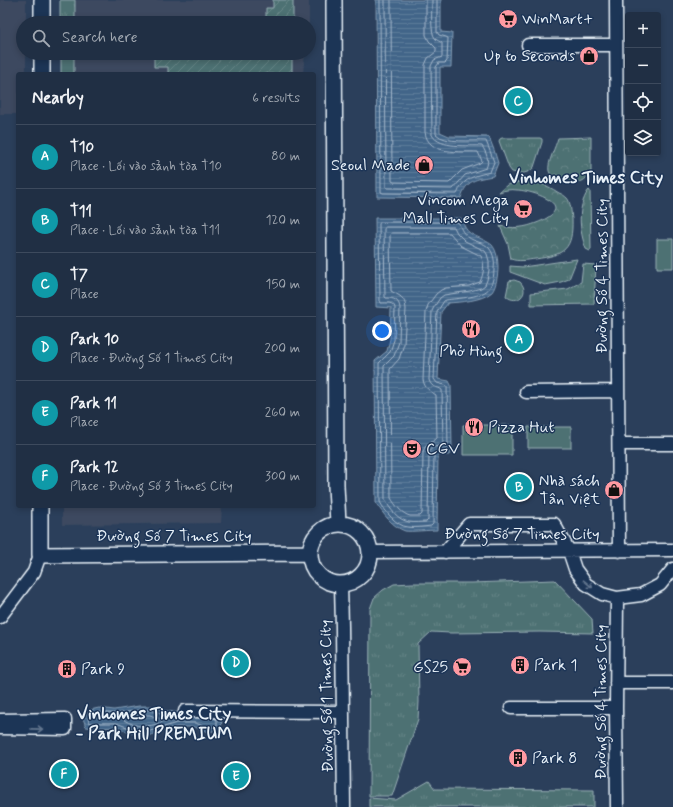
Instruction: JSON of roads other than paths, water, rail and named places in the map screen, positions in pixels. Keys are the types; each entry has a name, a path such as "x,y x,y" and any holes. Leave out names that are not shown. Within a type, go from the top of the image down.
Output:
{"street":[{"path":"42,0 42,16"},
{"path":"334,0 336,486 338,523"},
{"name":"Đường Số 4 Times City","path":"616,0 619,551"},
{"path":"528,45 616,45"},
{"path":"42,60 42,72"},
{"path":"526,392 618,391"},
{"path":"619,444 673,444"},
{"path":"0,617 34,572 40,555 40,508"},
{"path":"338,523 357,528 364,535 370,552 368,564 362,574 352,581 341,584 328,582 318,575 311,565 309,553 312,542 318,532 328,526 338,523"},
{"path":"445,552 469,524 554,524 569,551 575,569 586,584 602,594 616,598 641,595 660,585 673,568"},
{"name":"Đường Số 7 Times City","path":"370,552 673,550"},
{"name":"Đường Số 7 Times City","path":"40,555 309,553"},
{"name":"Đường Số 1 Times City","path":"341,584 344,807"},
{"name":"Đường Số 4 Times City","path":"616,598 618,807"},
{"path":"616,683 673,683"},
{"path":"511,708 616,708"},
{"path":"185,711 343,712"},
{"path":"0,720 65,719 65,729 0,728"}],"water":[{"path":"376,0 441,0 441,32 452,33 451,67 440,67 440,132 449,136 489,137 498,163 493,176 472,181 466,187 461,198 377,197"},
{"path":"375,218 461,218 467,230 494,247 497,256 498,274 496,284 492,292 477,299 448,303 441,312 438,379 449,381 451,385 452,449 449,455 438,455 437,530 405,531 389,520 376,503 375,361 387,351 390,339 391,308 376,307"},
{"path":"139,706 151,706 167,711 195,715 211,712 222,718 221,729 209,732 194,727 177,727 151,735 137,735 115,727 86,727 83,718 90,710 99,708 114,710"}],"place":[{"name":"WinMart+","path":"508,19"},
{"name":"Up to Seconds","path":"589,56"},
{"name":"T7","path":"518,101"},
{"name":"Seoul Made","path":"424,165"},
{"name":"Vincom Mega Mall Times City","path":"523,209"},
{"name":"Phở Hùng","path":"471,329"},
{"name":"T10","path":"519,339"},
{"name":"Pizza Hut","path":"474,427"},
{"name":"CGV","path":"412,449"},
{"name":"T11","path":"519,487"},
{"name":"Nhà sách Tân Việt","path":"614,490"},
{"name":"Park 10","path":"236,663"},
{"name":"Park 1","path":"520,665"},
{"name":"GS25","path":"462,667"},
{"name":"Park 9","path":"67,669"},
{"name":"Park 8","path":"518,758"},
{"name":"Park 12","path":"64,774"},
{"name":"Park 11","path":"236,776"}],"district":[{"name":"Vinhomes Times City","path":"586,178"},
{"name":"Vinhomes Times City - Park Hill PREMIUM","path":"154,724"}]}
